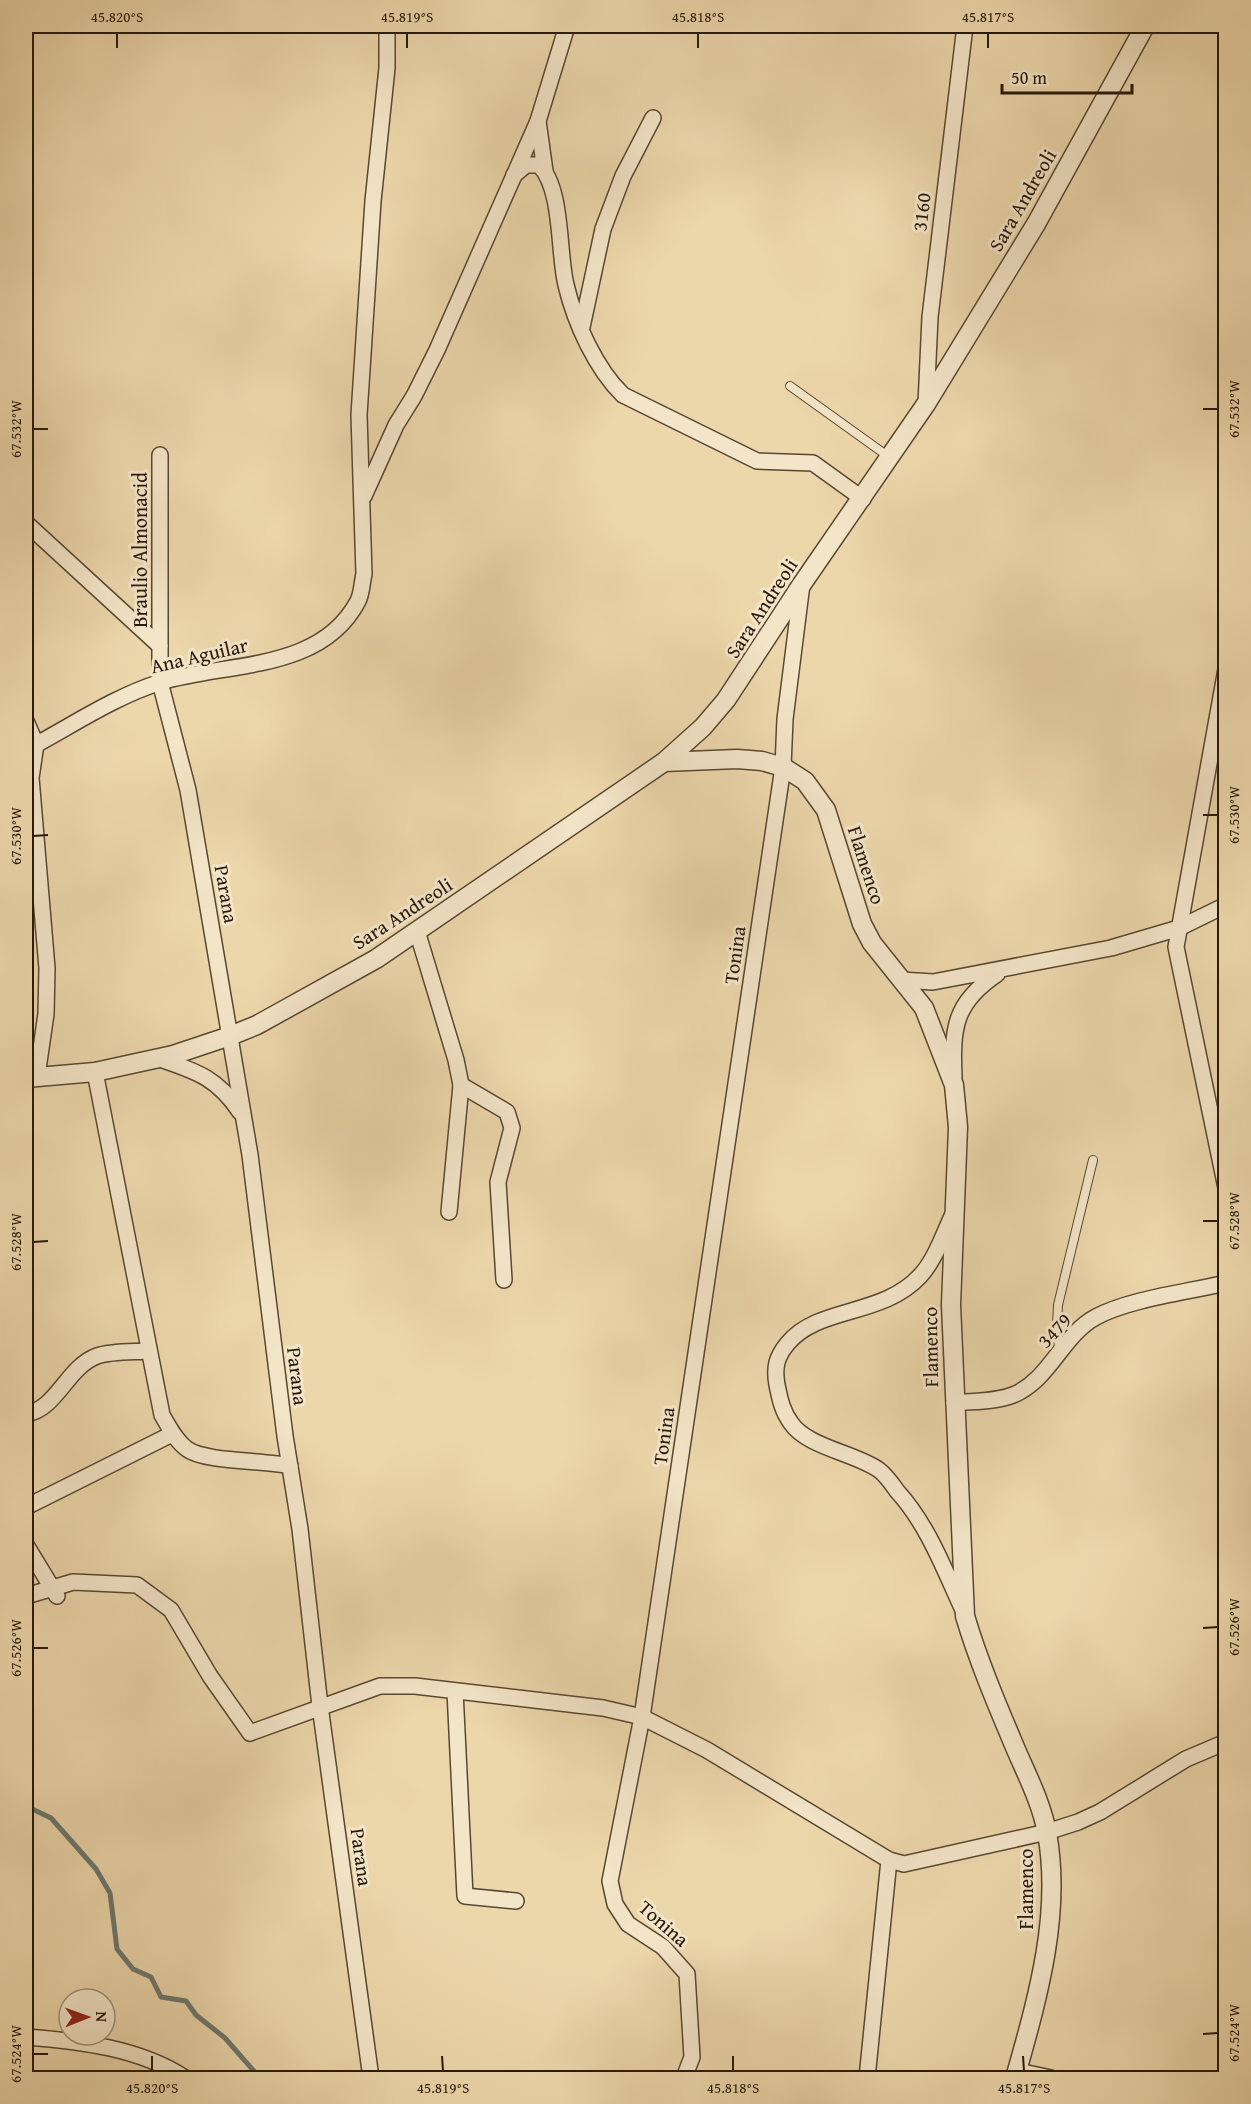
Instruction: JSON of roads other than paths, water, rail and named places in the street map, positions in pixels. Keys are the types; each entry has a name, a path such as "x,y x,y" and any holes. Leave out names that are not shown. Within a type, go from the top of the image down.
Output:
{"street":[{"path":"362,501 359,415 373,201 387,68 387,26"},
{"path":"362,501 396,425 414,396 437,350 538,121 567,26"},
{"name":"3160","path":"926,404 930,317 965,26"},
{"name":"Sara Andreoli","path":"31,1077 95,1072 158,1058 230,1036 257,1025 376,958 417,931 664,762 703,727 726,700 802,584 863,499 926,404 1035,224 1144,26"},
{"path":"582,327 603,229 623,176 652,118"},
{"path":"538,121 545,171 552,187 566,286 597,364 607,380 623,395 757,461 813,463 863,499"},
{"path":"514,175 526,165 539,165 545,171"},
{"name":"Braulio Almonacid","path":"160,454 160,682"},
{"name":"Ana Aguilar","path":"31,747 93,712 160,682 284,658 322,640 348,617 359,599 364,574 362,501"},
{"path":"26,523 160,646"},
{"name":"Tonina","path":"684,2079 692,2057 687,1974 663,1947 628,1924 615,1904 610,1881 642,1717 783,767 785,719 802,584"},
{"path":"1226,669 1176,947 1226,1188"},
{"name":"Parana","path":"160,682 188,790 244,1117 371,2079"},
{"path":"26,721 31,747 47,968 46,1014 31,1077"},
{"name":"Flamenco","path":"664,762 737,759 783,767 805,781 826,810 862,924 872,943 924,1008 954,1085 958,1127 951,1305 965,1616 978,1658 1029,1780 1047,1832 1050,1900 1046,1953 1035,2012 1016,2075"},
{"path":"901,980 933,981 1111,948 1179,928 1226,905"},
{"path":"417,931 456,1060 461,1085 449,1212"},
{"path":"954,1085 952,1038 962,1008 980,985 1002,970"},
{"path":"158,1058 205,1075 227,1092 244,1117"},
{"path":"95,1072 162,1415 172,1434 188,1450 204,1456 290,1466"},
{"path":"461,1085 507,1112 513,1128 498,1182 504,1280"},
{"path":"955,1209 922,1275 908,1288 885,1302 820,1321 789,1341 778,1357 774,1371 782,1408 792,1425 807,1437 879,1471 913,1510 927,1533 965,1616"},
{"name":"3479","path":"954,1403 1000,1399 1031,1385 1073,1335 1096,1317 1127,1306 1226,1283"},
{"path":"26,1414 53,1397 73,1372 96,1356 148,1351"},
{"path":"26,1507 172,1434"},
{"path":"26,1545 55,1592"},
{"path":"26,1596 55,1592 73,1582 137,1585 159,1598 171,1610 210,1676 250,1733 381,1686 415,1686 603,1708 642,1717 708,1750 889,1860 904,1864 1047,1832 1100,1812 1186,1759 1226,1742"},
{"path":"455,1691 465,1896 516,1901"},
{"path":"867,2079 889,1860"},
{"path":"26,2037 108,2047 172,2070 185,2079"},
{"path":"1016,2075 1051,2079"}],"lane":[{"path":"790,386 890,458"},
{"path":"1060,1352 1057,1324 1058,1305 1093,1160"}],"waterway":[{"path":"26,1806 51,1818 96,1869 110,1893 117,1949 133,1969 151,1977 161,1997 186,2001 196,2015 225,2038 260,2078"}]}
